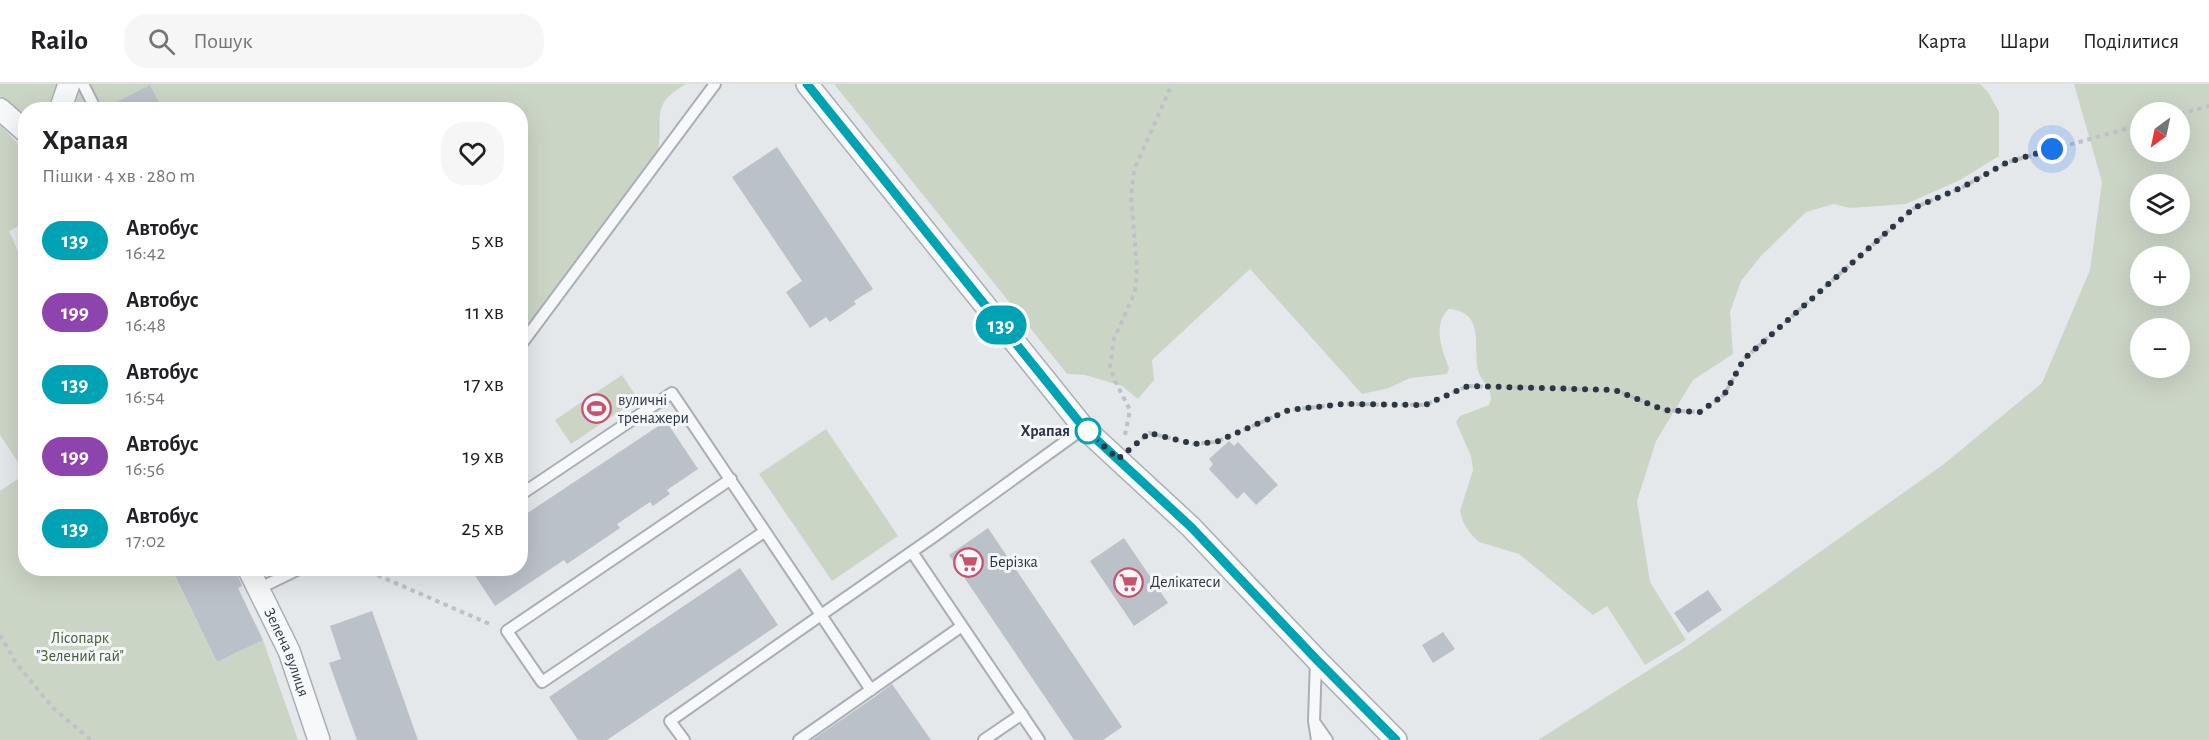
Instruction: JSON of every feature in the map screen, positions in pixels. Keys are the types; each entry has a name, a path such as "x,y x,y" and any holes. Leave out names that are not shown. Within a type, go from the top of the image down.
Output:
{"street":[{"path":"63,102 69,84"},
{"path":"807,84 1084,428 1191,527 1396,740"},
{"path":"0,109 18,125"},
{"name":"Зелена вулиця","path":"252,576 289,651 320,740"}],"lane":[{"path":"83,84 92,102"},
{"path":"528,335 715,84"},
{"path":"528,490 672,393 871,690"},
{"path":"684,740 670,721 912,552 1084,428"},
{"path":"731,479 507,631 542,682 765,532"},
{"path":"912,552 1039,740"},
{"path":"258,589 285,576"},
{"path":"799,740 962,626"},
{"path":"1316,659 1314,721 1317,740"},
{"path":"984,740 1022,714"},
{"path":"1314,721 1327,740"}],"path":[{"path":"1118,459 1130,410 1110,366 1114,339 1135,292 1137,269 1131,196 1134,170 1172,84"},
{"path":"2190,111 2209,106"},
{"path":"1118,459 1149,433 1194,444 1216,442 1289,410 1343,404 1425,405 1468,386 1615,390 1664,410 1700,412 1724,395 1744,359 1914,208 1963,187 2008,162 2130,128"},
{"path":"380,576 507,631"},
{"path":"0,635 16,663 53,708 91,740"}],"green space":[{"path":"0,84 59,84 53,102 18,102 18,112 0,96"},
{"path":"80,84 686,84 674,92 662,105 658,151 528,325 528,102 74,102"},
{"path":"834,84 1980,84 1988,92 1999,112 1999,156 1960,180 1906,204 1850,208 1834,204 1806,212 1761,256 1741,281 1730,312 1733,354 1693,380 1656,441 1637,501 1650,582 1686,640 1645,665 1607,606 1593,615 1519,554 1479,542 1463,522 1460,511 1473,470 1471,456 1456,422 1460,416 1489,405 1491,399 1478,370 1475,331 1468,316 1460,311 1449,309 1441,322 1440,337 1449,368 1447,374 1410,378 1389,388 1362,394 1250,269 1152,360 1154,380 1138,399 1122,386 1085,375 1067,374"},
{"path":"2074,84 2209,84 2209,740 1538,740 1687,646 1944,464 2042,383 2090,270 2102,182"},
{"path":"0,125 18,144 18,226 9,231 18,251 18,462 0,435"},
{"name":"вуличні тренажери","path":"622,375 638,399 571,444 555,420"},
{"path":"826,429 898,536 832,581 759,474"},
{"name":"Лісопарк \"Зелений гай\"","path":"18,479 18,576 174,576 217,662 263,640 298,740 0,740 0,491"}],"building":[{"path":"150,85 159,102 117,102"},
{"path":"777,147 873,289 854,301 856,304 830,322 826,317 810,328 786,292 802,281 732,177"},
{"path":"666,421 698,469 667,490 670,494 653,506 650,502 617,524 620,528 567,564 564,560 495,606 475,576 528,576 528,513"},
{"path":"1229,441 1234,446 1238,442 1278,485 1256,505 1244,492 1237,499 1209,469 1213,464 1209,459"},
{"path":"988,528 1122,727 1103,740 1074,740 949,555"},
{"name":"Делікатеси","path":"1124,538 1168,603 1134,626 1090,561"},
{"path":"740,568 778,625 607,740 578,740 549,697"},
{"path":"175,576 238,576 242,586 238,588 263,640 217,662"},
{"path":"1708,590 1722,610 1688,633 1674,613"},
{"path":"372,611 418,740 357,740 329,663 341,659 330,626"},
{"path":"1443,632 1455,649 1433,663 1422,645"},
{"path":"892,684 931,740 812,740 876,696"}],"bus line":[{"name":"139","path":"807,84 1084,428 1191,527 1396,740"}],"place":[{"name":"вуличні тренажери","path":"597,409"},
{"name":"Храпая","path":"1088,431"},
{"name":"Берізка","path":"968,562"},
{"name":"Делікатеси","path":"1129,582"}],"route":[{"path":"1088,431 1084,428 1118,459 1149,433 1194,444 1216,442 1289,410 1343,404 1425,405 1468,386 1615,390 1664,410 1700,412 1724,395 1744,359 1914,208 1963,187 2008,162 2052,149"}]}
